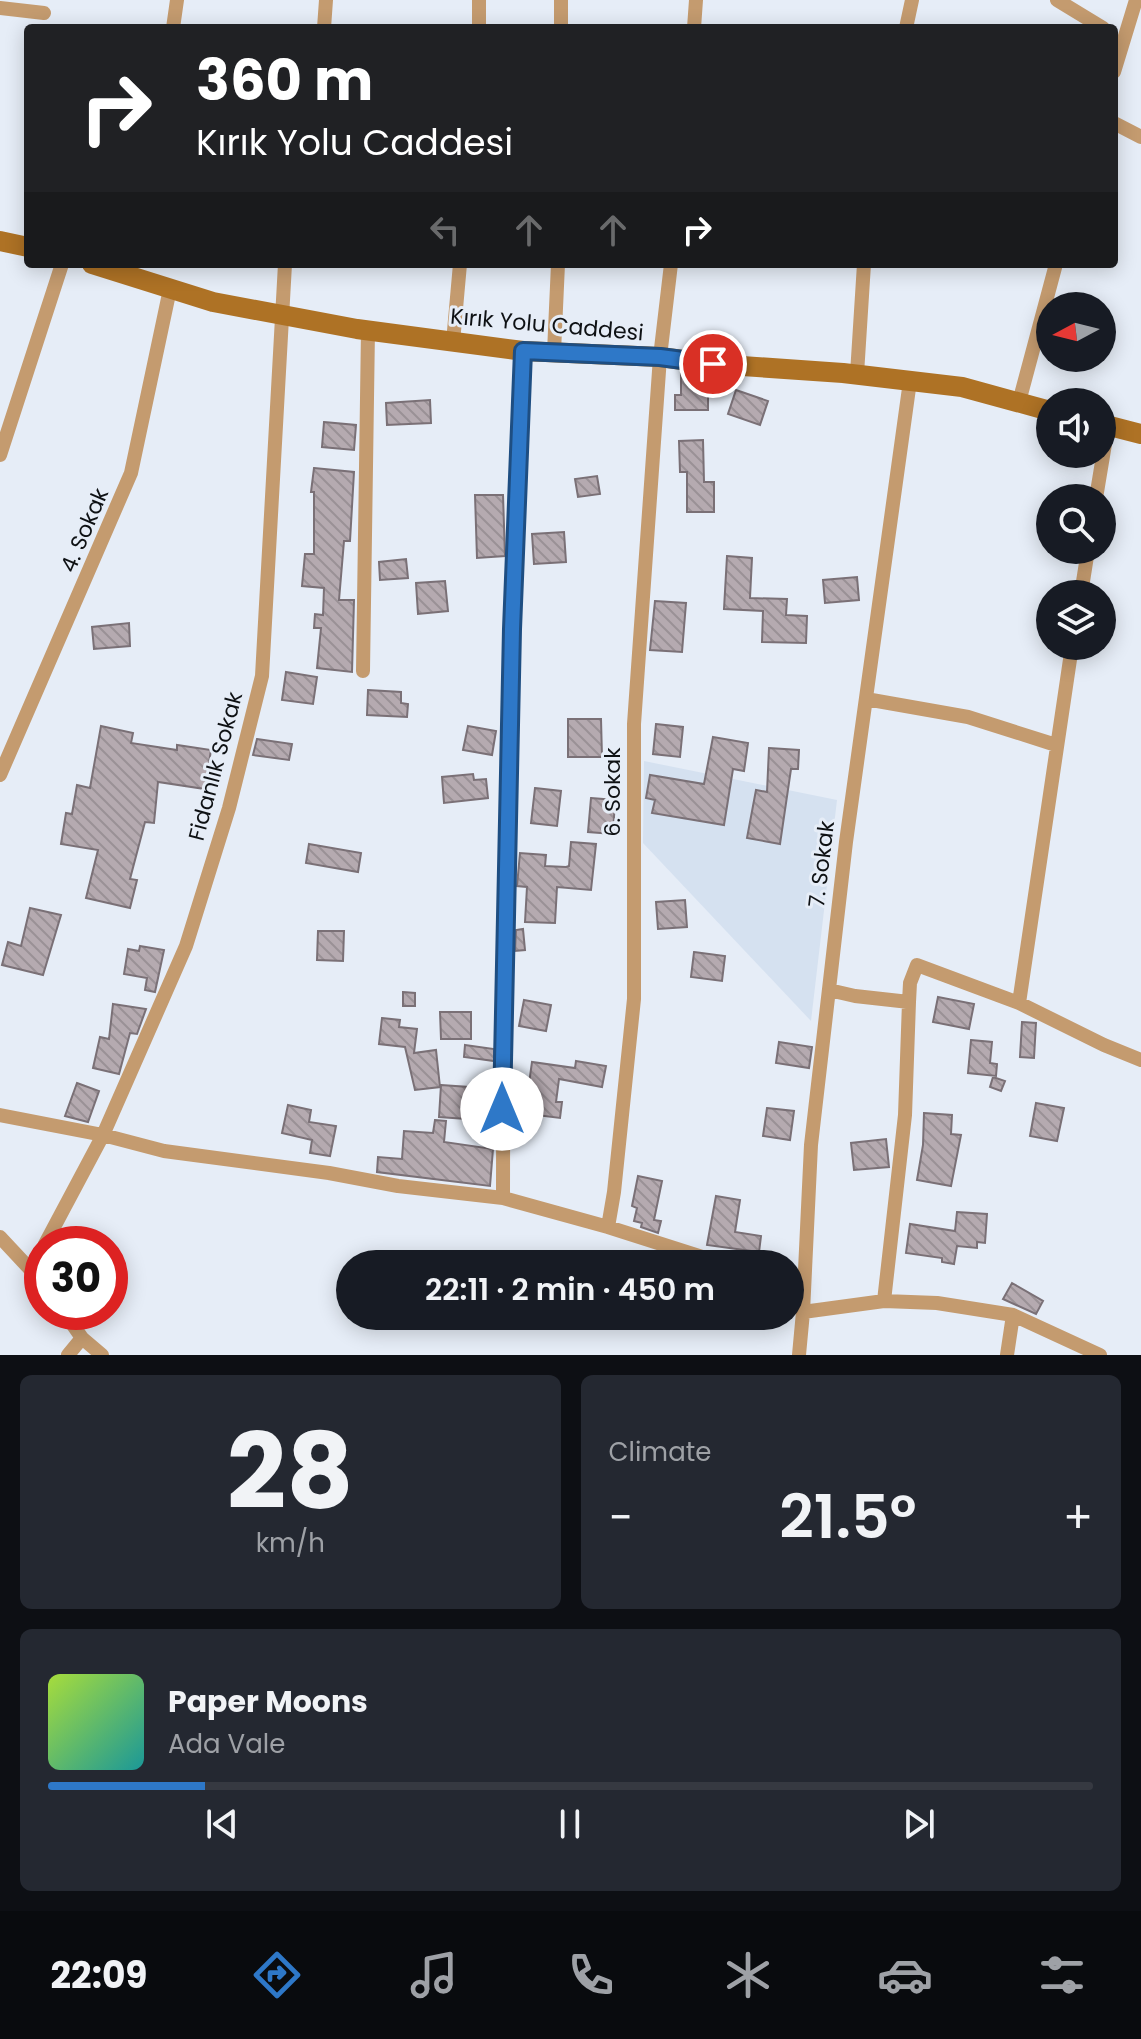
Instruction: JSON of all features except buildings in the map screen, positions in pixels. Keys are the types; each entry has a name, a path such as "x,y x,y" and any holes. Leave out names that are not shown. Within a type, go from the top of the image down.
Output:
{"street":[{"path":"174,24 177,0"},
{"path":"324,24 326,0"},
{"path":"479,0 479,24"},
{"path":"561,0 561,24"},
{"path":"694,24 696,0"},
{"path":"907,24 912,0"},
{"path":"1057,0 1096,24"},
{"path":"1119,38 1136,0"},
{"path":"0,8 44,13"},
{"path":"1118,125 1141,137"},
{"path":"0,241 24,246"},
{"path":"0,455 61,268"},
{"name":"Fidanlık Sokak","path":"55,1226 103,1135 186,946 229,808 262,676 285,268"},
{"path":"453,342 460,268"},
{"path":"554,352 558,268"},
{"name":"6. Sokak","path":"608,1227 634,999 634,724 660,357 671,268"},
{"path":"857,374 864,268"},
{"path":"1019,402 1055,268"},
{"name":"Kırık Yolu Caddesi","path":"136,271 170,289 281,316 368,330 523,351 660,357 713,364 857,374 962,387 1036,407"},
{"name":"4. Sokak","path":"0,775 131,473 170,289"},
{"path":"363,671 368,330"},
{"path":"503,1198 502,1024 523,351"},
{"name":"7. Sokak","path":"800,1250 829,990 910,381"},
{"path":"1116,428 1141,434"},
{"path":"1019,1003 1070,660"},
{"path":"866,699 968,717 1056,745"},
{"path":"884,1301 905,1115 910,983 917,965 1019,1003 1141,1060"},
{"path":"829,990 909,1002"},
{"path":"0,1115 103,1135 164,1151 503,1198 680,1250"},
{"path":"0,1237 24,1262"},
{"path":"804,1312 884,1301 937,1303 1013,1315 1100,1355"},
{"path":"1007,1355 1013,1315"},
{"path":"76,1330 102,1355"},
{"name":"7. Sokak","path":"799,1355 801,1330"},
{"path":"68,1355 82,1338"}],"shaded area":[{"path":"644,761 837,800 811,1021 643,843"}],"route":[{"path":"502,1109 512,629 523,351 660,357 713,364"}]}
